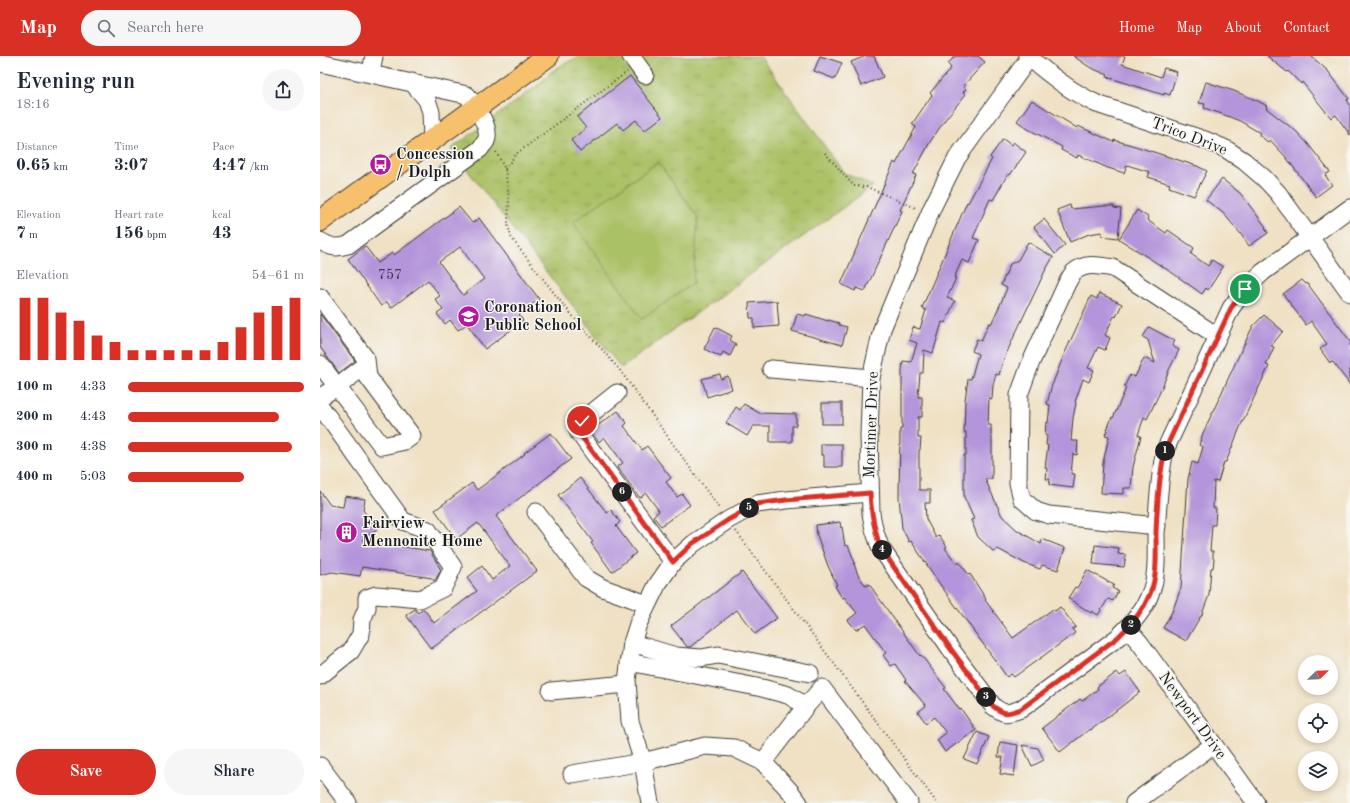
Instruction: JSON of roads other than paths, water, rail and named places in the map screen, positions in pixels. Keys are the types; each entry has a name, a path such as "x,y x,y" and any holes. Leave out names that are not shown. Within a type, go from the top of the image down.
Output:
{"main road":[{"path":"320,221 548,56"}],"street":[{"path":"371,74 374,56"},
{"name":"Trico Drive","path":"1028,57 1055,79 1081,97 1097,104 1206,140 1244,161 1264,178 1297,218 1350,293"},
{"name":"Mortimer Drive","path":"1028,57 957,158 932,208 882,329 871,378 869,435 871,514 880,547 950,648 993,706 1001,712 1011,713 1021,709 1117,638 1128,629 1140,613 1150,594 1155,572 1160,472 1165,450 1231,308 1245,289 1262,272 1350,208"},
{"path":"320,63 467,95 476,108 487,130 486,140 480,149 348,245 339,248 330,247 320,240"},
{"path":"629,64 645,75"},
{"path":"412,82 427,100 431,112 432,139"},
{"path":"1157,526 1049,515 1036,511 1022,499 1018,483 1019,395 1031,362 1067,283 1074,272 1086,266 1094,264 1113,268 1218,336"},
{"path":"320,297 366,359 368,377 412,436 405,441 382,446 346,396 337,387 320,364"},
{"path":"320,397 337,387 366,365"},
{"path":"771,369 871,378"},
{"path":"617,393 582,421 577,427 579,433 673,562"},
{"path":"320,406 403,521 428,530 453,567 442,588 420,598 376,595 367,598 368,608 362,620 361,634 351,651 320,676"},
{"path":"650,803 643,762 630,721 627,684 629,662 632,643 638,624 647,604 673,562 698,540 728,520 757,504 870,493"},
{"path":"536,512 586,578 603,588 647,604"},
{"name":"Newport Drive","path":"1128,629 1140,643 1256,803"},
{"path":"632,643 676,656 701,658 718,655 810,674"},
{"path":"629,662 762,688 788,695 806,706"},
{"path":"551,691 627,684"},
{"path":"763,762 806,706 822,688 909,803"},
{"path":"1134,803 1213,745"},
{"path":"572,774 643,762 705,746 734,748 763,762 799,803"},
{"path":"320,766 348,803"}],"place":[{"name":"Concession / Dolph","path":"380,164"},
{"name":"Coronation Public School","path":"469,317"},
{"name":"Fairview Mennonite Home","path":"346,533"}]}
